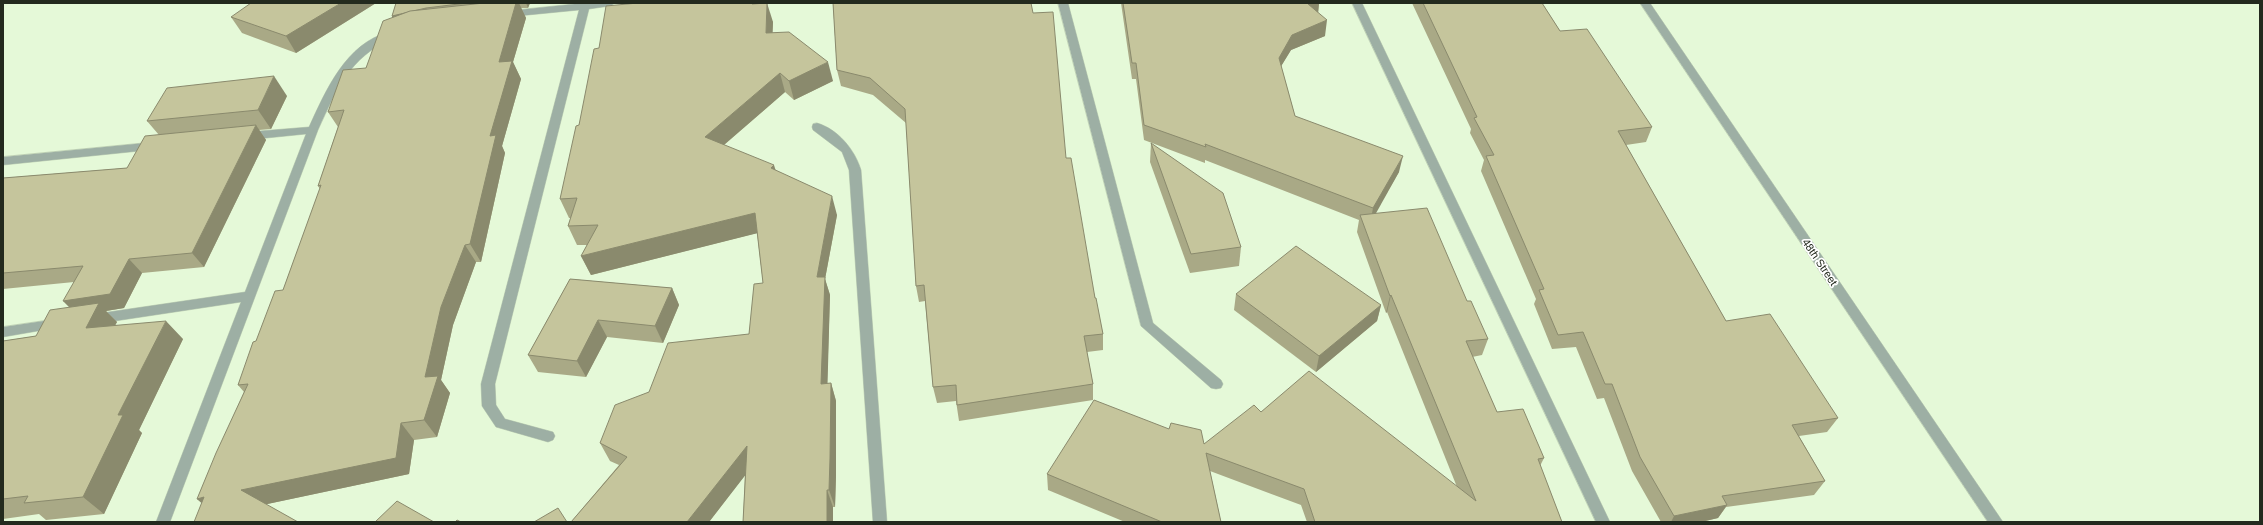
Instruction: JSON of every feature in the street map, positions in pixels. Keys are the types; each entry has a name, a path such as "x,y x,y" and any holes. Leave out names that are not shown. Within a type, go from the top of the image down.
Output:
{"street":[{"path":"498,15 610,3"},
{"path":"1063,3 1147,326 1216,384"},
{"path":"1357,3 1603,522"},
{"name":"48th Street","path":"1645,3 1996,522"},
{"path":"548,436 501,423 489,406 488,384 585,6"},
{"path":"163,522 313,130 341,72 359,54 378,40 397,32"},
{"path":"817,127 843,144 853,156 856,170 880,522"},
{"path":"234,138 313,130"},
{"path":"3,161 170,144"},
{"path":"3,332 250,296"}],"building":[{"path":"251,3 341,3 286,36 231,17"},
{"path":"396,3 467,3 426,8 392,16"},
{"path":"484,3 516,3 499,62 512,61 490,136 496,135 470,244 465,245 441,307 425,377 438,376 424,420 401,423 396,458 241,490 298,522 194,522 204,497 197,499 216,453 248,384 238,385 253,342 256,341 275,291 283,290 321,185 318,186 344,110 328,112 343,70 366,68 383,21 410,11"},
{"path":"638,3 767,3 766,33 789,32 828,62 789,81 780,73 705,137 774,165 771,168 832,196 817,277 825,277 821,384 831,383 827,522 743,522 747,446 687,522 571,522 627,457 600,443 615,405 649,392 668,343 749,334 754,284 763,283 755,213 581,256 598,225 568,226 577,198 560,199 576,126 579,125 594,49 599,48 606,6"},
{"path":"833,3 1031,3 1033,13 1053,12 1066,158 1071,158 1095,298 1103,334 1084,336 1093,384 957,405 956,385 933,387 924,285 916,286 905,109 870,78 837,70"},
{"path":"1123,3 1310,3 1308,4 1327,20 1292,35 1279,58 1295,116 1403,156 1373,208 1205,144 1206,147 1144,125 1136,63 1132,63"},
{"path":"1423,3 1542,3 1560,31 1587,29 1652,127 1618,131 1726,321 1770,314 1838,418 1792,425 1825,481 1722,496 1727,505 1674,516 1640,457 1612,384 1605,384 1583,332 1558,335 1539,290 1544,289 1486,156 1494,155 1474,118 1477,117"},
{"path":"274,76 258,110 147,121 167,88"},
{"path":"256,125 192,253 129,259 110,294 63,301 83,266 3,273 3,178 127,168 145,136"},
{"path":"1151,143 1223,193 1241,247 1191,254"},
{"path":"1427,208 1467,301 1471,301 1488,339 1466,341 1497,412 1523,409 1544,458 1538,459 1562,522 1315,522 1304,489 1206,453 1221,522 1162,522 1047,474 1094,400 1169,429 1171,423 1201,430 1204,444 1254,405 1261,412 1309,371 1476,501 1391,295 1390,296 1360,215"},
{"path":"1296,246 1381,305 1319,356 1236,294"},
{"path":"570,279 672,288 655,326 598,320 577,361 528,355"},
{"path":"99,303 86,328 166,321 118,415 123,415 83,497 24,503 28,496 3,499 3,341 36,336 50,310"},
{"path":"397,501 434,522 375,522"},
{"path":"558,508 567,522 534,522"}]}
